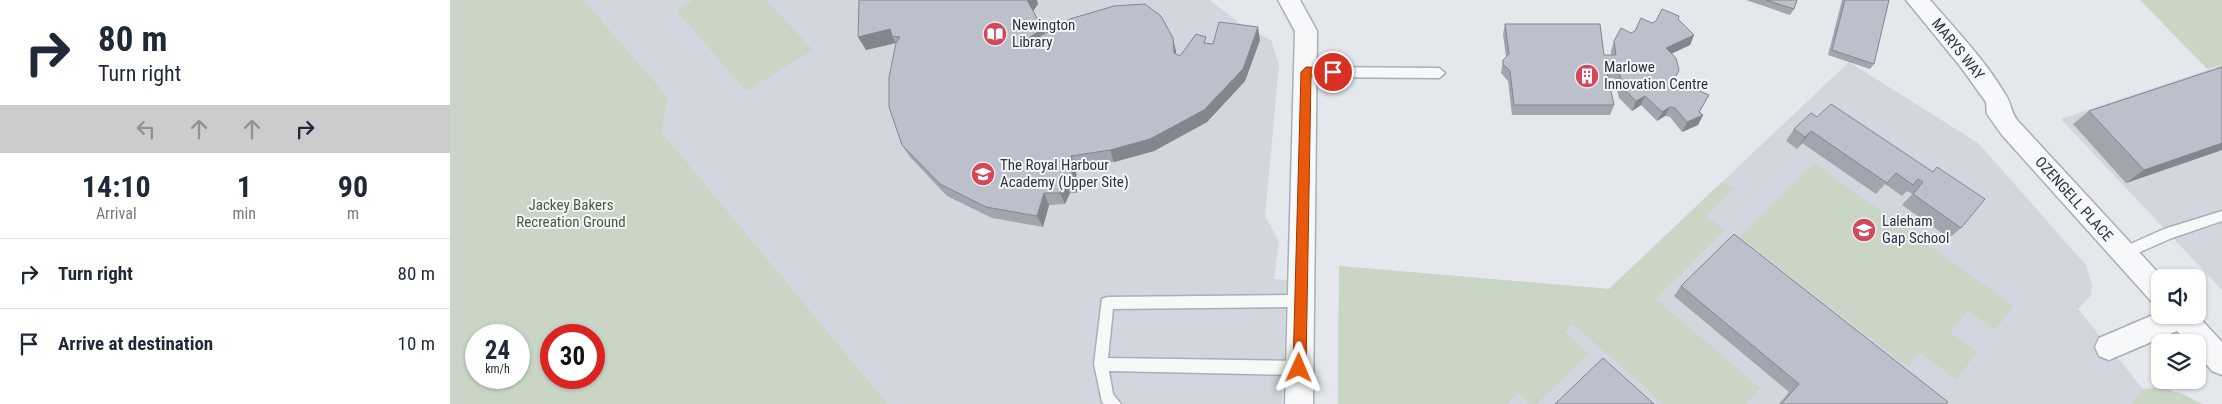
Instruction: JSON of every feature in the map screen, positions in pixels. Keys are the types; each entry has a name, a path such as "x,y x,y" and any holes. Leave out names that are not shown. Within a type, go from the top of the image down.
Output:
{"street":[{"path":"1289,0 1306,31 1299,404"},
{"name":"MARYS WAY","path":"1917,0 1968,60 1997,100"},
{"name":"OZENGELL PLACE","path":"1997,100 1999,114 2010,128 2151,283"},
{"path":"2102,350 2162,324"},
{"path":"2187,324 2222,362"}],"lane":[{"path":"1306,72 1440,73"},
{"path":"2124,253 2169,233 2222,216"},
{"path":"1114,404 1107,397 1101,364 1106,302 1301,301"},
{"path":"1101,364 1299,368"}],"shaded area":[{"name":"The Royal Harbour Academy (Upper Site)","path":"584,0 1210,0 1244,27 1271,40 1279,65 1265,216 1279,242 1274,279 1287,280 1282,404 888,404 662,132 668,97"},
{"name":"Laleham Gap School","path":"1849,62 1978,143 2086,265 2092,285 2091,295 2078,309 2143,389 2168,389 2202,404 1338,404 1339,266 1609,289"},
{"path":"2222,65 2222,290 2206,273 2206,269 2202,269 2061,119"}],"green space":[{"name":"Jackey Bakers Recreation Ground","path":"450,0 584,0 668,97 662,132 888,404 450,404"},
{"path":"694,0 766,0 813,50 746,91 676,10"},
{"path":"2140,0 2222,0 2222,65 2207,69"},
{"path":"1814,163 2014,306 1995,330 1968,311 1950,332 1977,352 1956,380 1920,352 1908,367 1740,237"},
{"path":"1723,181 1733,189 1706,216 1725,230 1656,299 1760,388 1746,404 1664,404 1573,324 1565,332 1589,354 1536,404 1530,404 1518,393 1506,404 1338,404 1339,266 1609,289"},
{"path":"2143,389 2160,389 2181,393 2202,404 2132,404"}],"building":[{"path":"859,0 1027,0 1043,29 1025,40 1030,42 1070,19 1114,6 1145,4 1161,16 1173,38 1174,53 1180,56 1196,34 1206,37 1204,43 1213,44 1219,22 1258,27 1243,69 1204,110 1150,139 1110,150 1071,156 1072,181 1064,182 1060,193 1044,193 1037,216 986,207 940,184 902,145 889,107 889,77 896,43 900,37 892,36 890,29 858,37"},
{"path":"1766,0 1797,0 1794,9"},
{"path":"1845,0 1889,0 1874,64 1832,50"},
{"name":"Marlowe Innovation Centre","path":"1662,9 1679,16 1678,19 1694,35 1666,48 1676,58 1679,70 1674,80 1709,95 1699,112 1703,115 1687,122 1675,108 1670,107 1662,112 1645,96 1636,101 1623,88 1618,68 1606,68 1614,105 1514,105 1510,71 1503,64 1503,60 1509,54 1505,24 1600,24 1604,55 1616,55 1614,41 1621,28 1631,33 1635,31 1641,18 1652,23 1656,21"},
{"path":"2222,67 2222,143 2144,170 2089,111"},
{"path":"1831,104 1933,172 1937,167 1985,199 1961,228 1913,194 1923,182 1918,179 1913,185 1896,173 1887,183 1811,131 1805,137 1794,129 1811,113 1817,117"},
{"path":"1734,234 1948,402 1946,404 1781,404 1799,384 1681,286"},
{"path":"1603,358 1654,404 1555,404"}],"place":[{"name":"Newington Library","path":"995,34"},
{"name":"Marlowe Innovation Centre","path":"1587,76"},
{"name":"The Royal Harbour Academy (Upper Site)","path":"983,174"},
{"name":"Laleham Gap School","path":"1864,230"}],"route":[{"path":"1299,368 1306,72 1333,72"}]}
